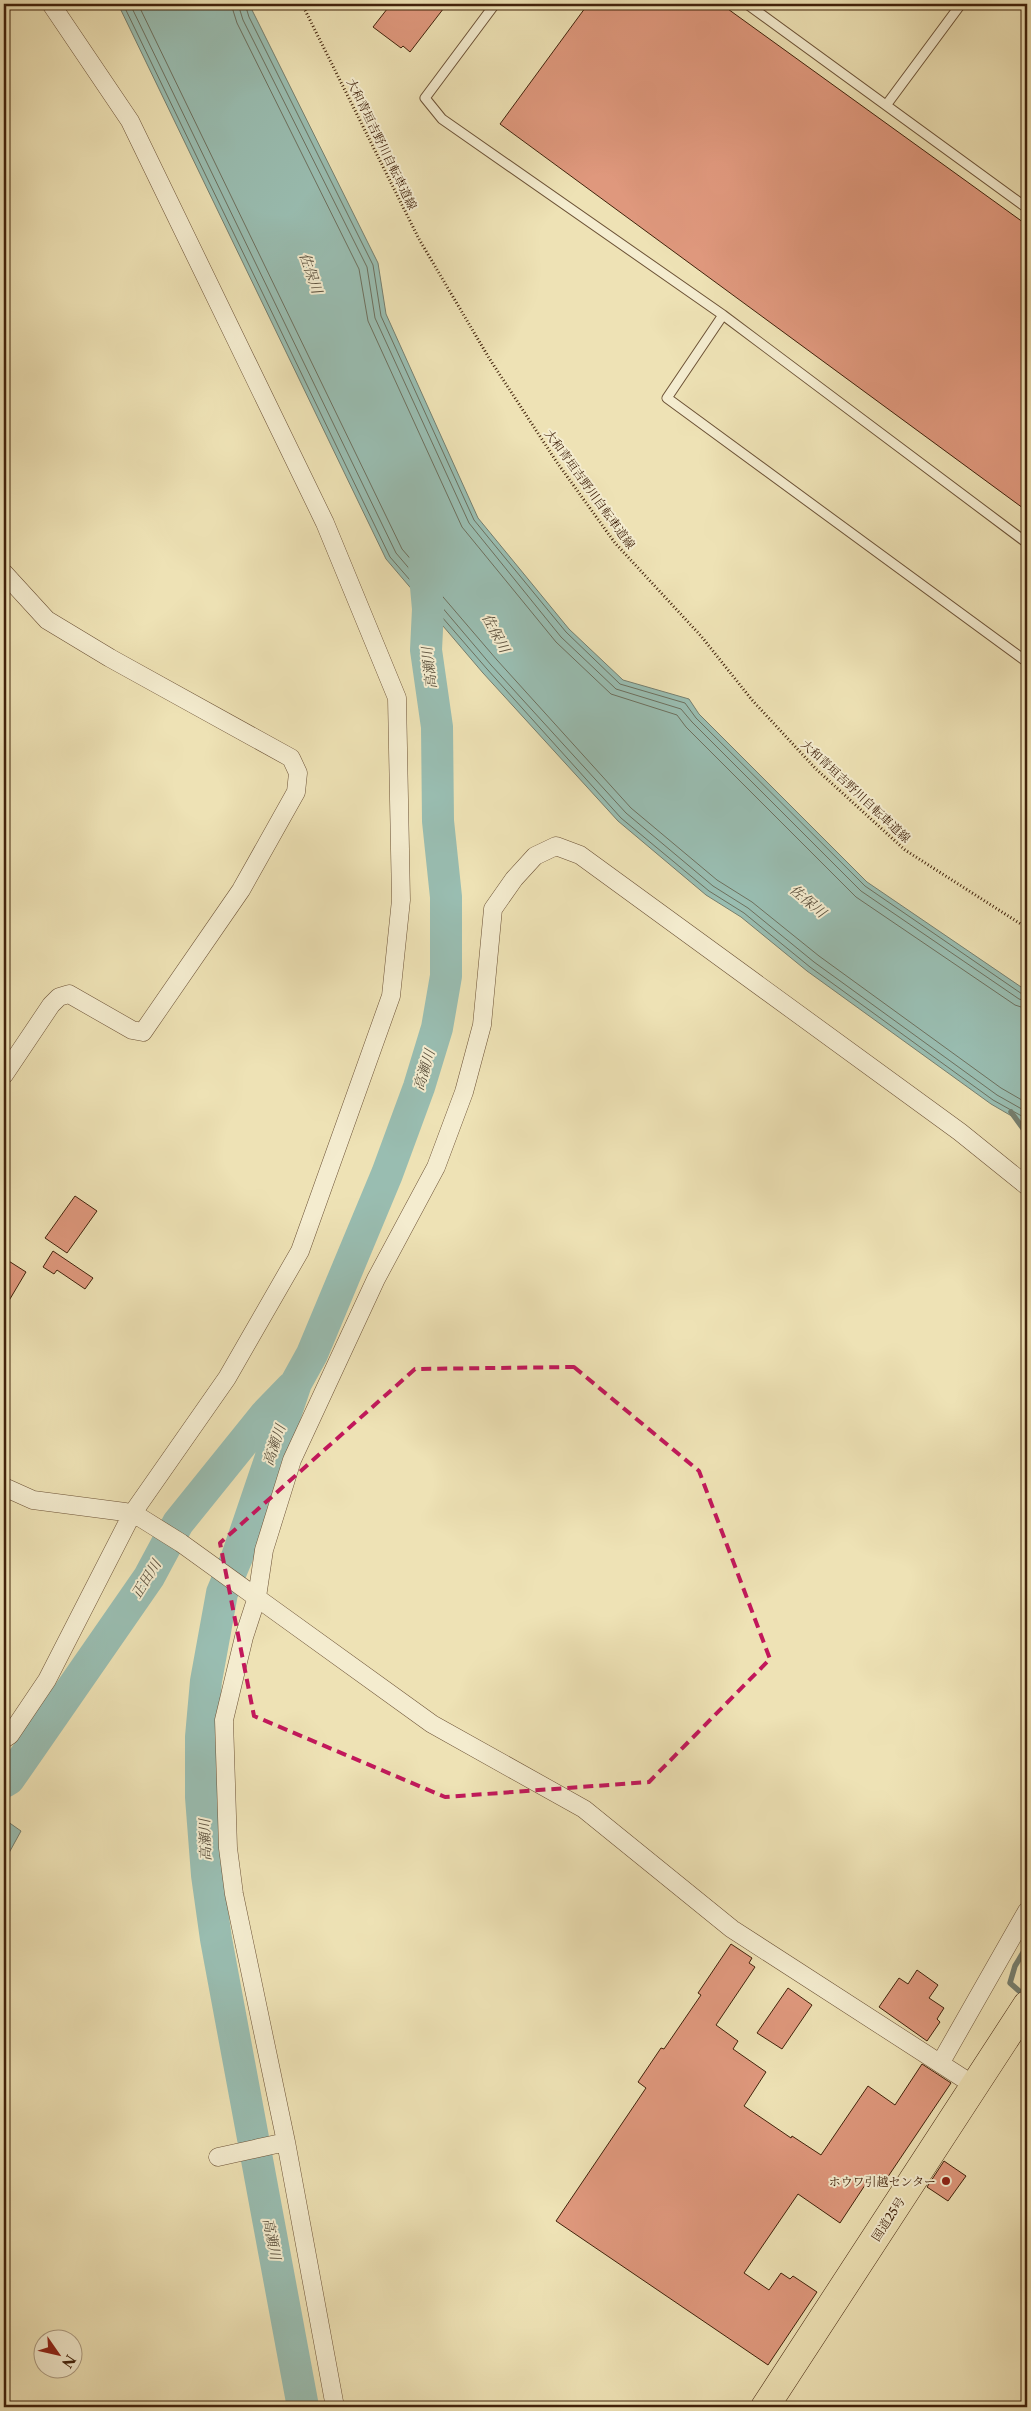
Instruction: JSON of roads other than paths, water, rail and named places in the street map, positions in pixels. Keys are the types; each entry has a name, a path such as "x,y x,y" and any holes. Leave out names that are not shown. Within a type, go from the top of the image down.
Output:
{"highway":[{"name":"国道25号","path":"765,2407 1025,2008"}],"street":[{"path":"4,1739 10,1735 47,1680 132,1514 227,1378 300,1251 391,996 401,900 398,698 324,523 130,121 51,4"},
{"path":"4,573 47,620 110,658 291,758 298,773 296,792 241,890 144,1032 132,1030 69,994 58,998 51,1005 4,1075"},
{"path":"335,2407 234,1894 228,1848 224,1720 255,1595 264,1550 292,1460 376,1279 436,1167 464,1092 482,1025 494,909 514,879 535,856 556,846 580,855 960,1132 1027,1186"},
{"path":"4,1487 33,1500 132,1514 181,1543 432,1724 584,1809 732,1929 941,2062 975,2086"},
{"path":"941,2062 1027,1911"},
{"path":"218,2157 283,2142"}],"lane":[{"path":"495,4 425,98 442,119 723,315 1027,543"},
{"path":"748,4 1027,208"},
{"path":"887,104 961,4"},
{"path":"723,315 667,398 1027,662"}],"water":[{"name":"佐保川","path":"118,4 249,4 378,263 386,314 478,518 569,629 623,680 689,699 699,714 867,882 1027,991 1027,1125 991,1104 807,971 741,917 706,895 618,821 483,673 386,559"},
{"path":"4,1819 21,1831 4,1862"}],"waterway":[{"name":"高瀬川","path":"303,2407 216,1939 207,1875 201,1797 201,1737 206,1681 222,1593 237,1557 296,1383 312,1354 387,1174 419,1087 437,1028 446,976 446,897 438,821 437,727 426,650 428,609 424,564"},
{"path":"1011,1112 1027,1134"},
{"name":"正田川","path":"4,1782 9,1779 149,1577 178,1523 265,1415 291,1388"},
{"path":"1026,1997 1010,1983 1015,1966 1027,1946"}],"place":[{"name":"ホウワ引越センター","path":"946,2181"}]}
